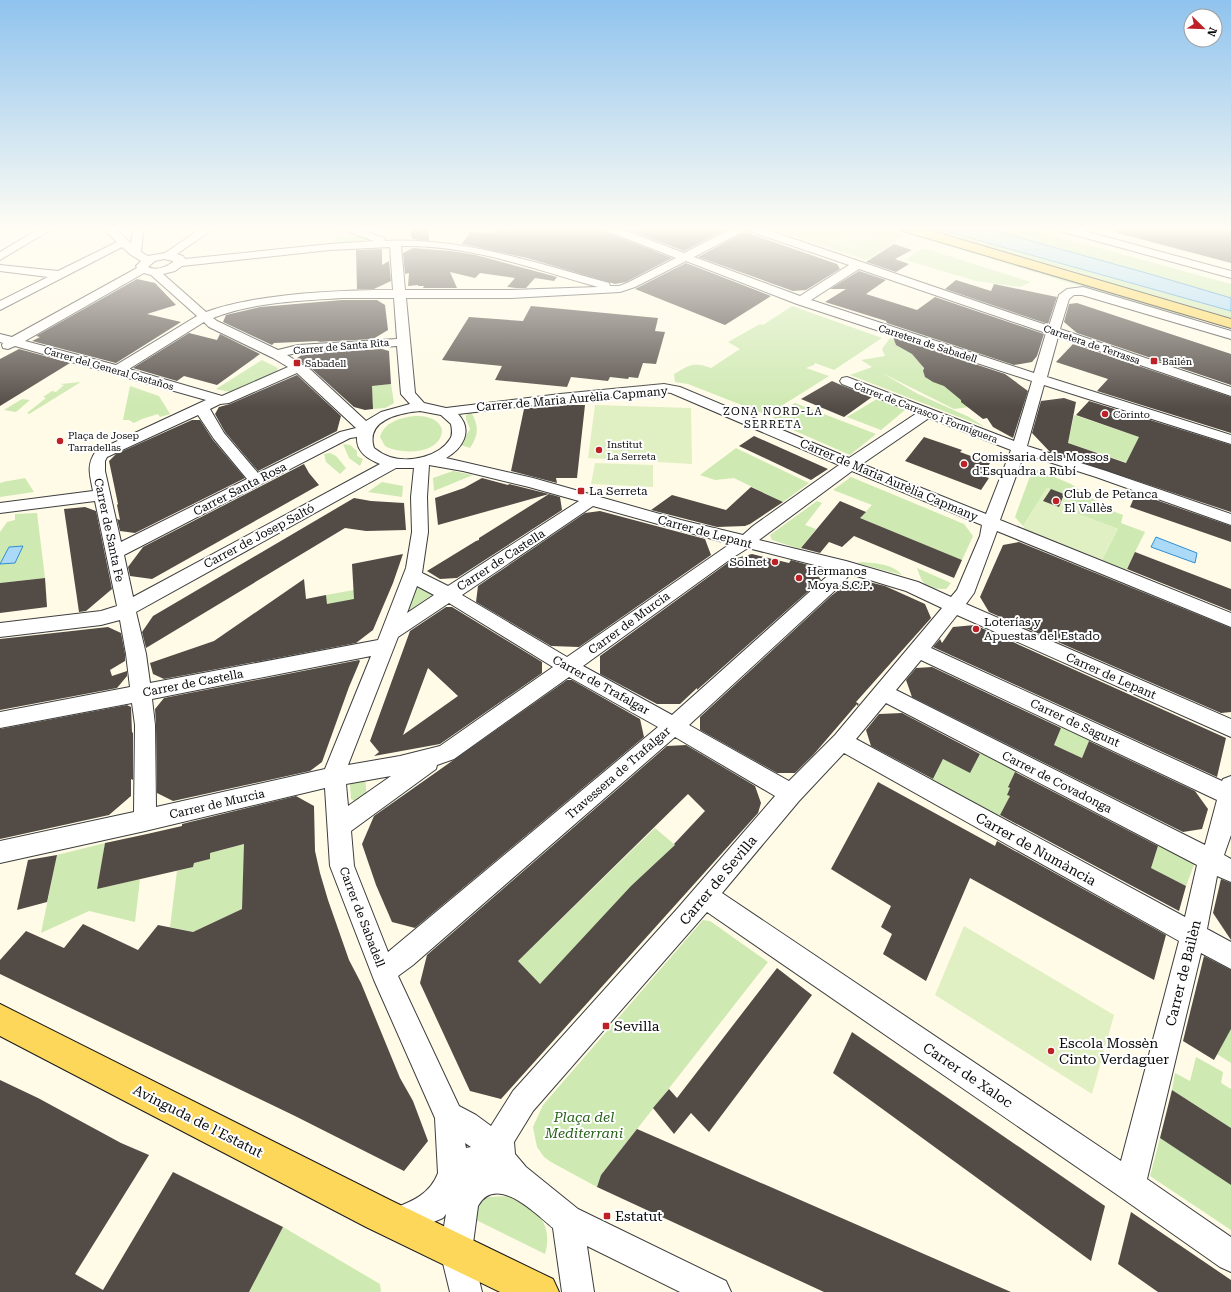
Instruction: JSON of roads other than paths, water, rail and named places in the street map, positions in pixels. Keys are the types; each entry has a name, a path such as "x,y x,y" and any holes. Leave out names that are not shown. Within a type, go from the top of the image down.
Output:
{"main road":[{"path":"1107,287 1231,324"},
{"name":"Avinguda de l'Estatut","path":"0,1019 396,1223 540,1292"}],"street":[{"path":"0,306 36,287"},
{"path":"0,349 121,287"},
{"path":"174,287 213,324 278,355 306,373 367,430"},
{"path":"397,411 408,394 399,287"},
{"path":"118,370 206,316 224,309 280,300 342,294 511,294 591,287"},
{"path":"599,287 620,289 625,287"},
{"name":"Carretera de Sabadell","path":"764,287 801,301 1231,440"},
{"path":"801,301 822,287"},
{"name":"Carretera de Terrassa","path":"924,287 1231,392"},
{"name":"Carrer de Sevilla","path":"503,1161 499,1150 500,1138 523,1101 705,895 791,794 842,741 965,593 988,536 991,523 1019,448 1040,379 1041,368 1048,353 1053,330 1063,298 1071,291 1083,291 1231,335"},
{"name":"Carrer del General Castaños","path":"0,338 218,399"},
{"name":"Carrer de Santa Rita","path":"278,355 286,351 298,349 404,342"},
{"name":"Carrer de Santa Fe","path":"145,821 145,725 136,654 97,471 97,460 100,454 202,408 218,399 224,400 297,368"},
{"name":"Carrer de Carrasco i Formiguera","path":"847,381 1019,448 1101,474 1231,520"},
{"name":"Carrer de Maria Aurèlia Capmany","path":"444,412 560,398 664,388 685,393 850,465 1231,620"},
{"path":"408,394 420,407"},
{"path":"396,464 425,461 443,453 454,445 459,437 459,425 454,418 444,412 420,407 397,411 376,420 367,430 364,437 367,450 380,460 396,464 411,472 420,486"},
{"path":"202,408 205,415 226,444 257,481"},
{"path":"348,413 366,417 381,418"},
{"name":"Carrer de Murcia","path":"0,852 145,821 336,776 368,772 434,758 447,753 567,666 726,554 746,542 759,530 850,465 927,413"},
{"name":"Carrer Santa Rosa","path":"114,553 345,435 367,430"},
{"name":"Carrer de Lepant","path":"443,453 451,460 463,466"},
{"name":"Carrer de Lepant","path":"425,461 463,466 746,542 846,567 912,586 953,606 1231,728"},
{"name":"Carrer de Sabadell","path":"425,461 420,486 420,532 415,568 388,640 336,768 336,776 342,866 383,971 434,1086 449,1116 453,1166"},
{"name":"Carrer de Josep Saltó","path":"0,630 115,615 396,464"},
{"path":"0,508 102,494"},
{"name":"Carrer de Castella","path":"0,720 388,640 449,594 582,508 590,500"},
{"name":"Travessera de Trafalgar","path":"383,971 404,956 674,726 836,580 846,567"},
{"name":"Carrer de Trafalgar","path":"412,575 449,594 567,666 791,794"},
{"name":"Carrer de Sagunt","path":"918,650 1230,792"},
{"name":"Carrer de Covadonga","path":"883,692 1221,866"},
{"name":"Carrer de Numància","path":"842,741 1192,936 1231,956"},
{"name":"Carrer de Murcia","path":"339,826 434,758"},
{"name":"Carrer de Bailèn","path":"1130,1185 1192,936 1206,871 1221,866 1230,792"},
{"name":"Carrer de Xaloc","path":"705,895 723,909 1130,1185 1231,1256"},
{"path":"449,1116 466,1124 486,1140 515,1178 567,1220 715,1292"},
{"path":"396,1223 432,1207 447,1189 453,1166 485,1158 503,1161"},
{"path":"466,1292 456,1251 463,1203 468,1192 483,1181 504,1179 528,1190"},
{"path":"567,1220 578,1292"}],"water":[{"path":"1146,287 1195,287 1231,298 1231,311"},
{"path":"1156,537 1197,553 1195,563 1151,547"},
{"path":"23,546 15,563 0,564 9,547"}],"place":[{"name":"Bailén","path":"1154,361"},
{"name":"Sabadell","path":"297,363"},
{"name":"Corinto","path":"1105,414"},
{"name":"Plaça de Josep Tarradellas","path":"60,441"},
{"name":"Institut La Serreta","path":"599,450"},
{"name":"Comissaria dels Mossos d'Esquadra a Rubí","path":"964,464"},
{"name":"La Serreta","path":"581,491"},
{"name":"Club de Petanca El Vallès","path":"1056,501"},
{"name":"Solnet","path":"775,562"},
{"name":"Hermanos Moya S.C.P.","path":"799,578"},
{"name":"Loterías y Apuestas del Estado","path":"976,629"},
{"name":"Sevilla","path":"606,1026"},
{"name":"Escola Mossèn Cinto Verdaguer","path":"1051,1051"},
{"name":"Estatut","path":"607,1216"}],"district":[{"name":"ZONA NORD-LA SERRETA","path":"773,417"}],"park label":[{"name":"Plaça del Mediterrani","path":"584,1126"}]}
